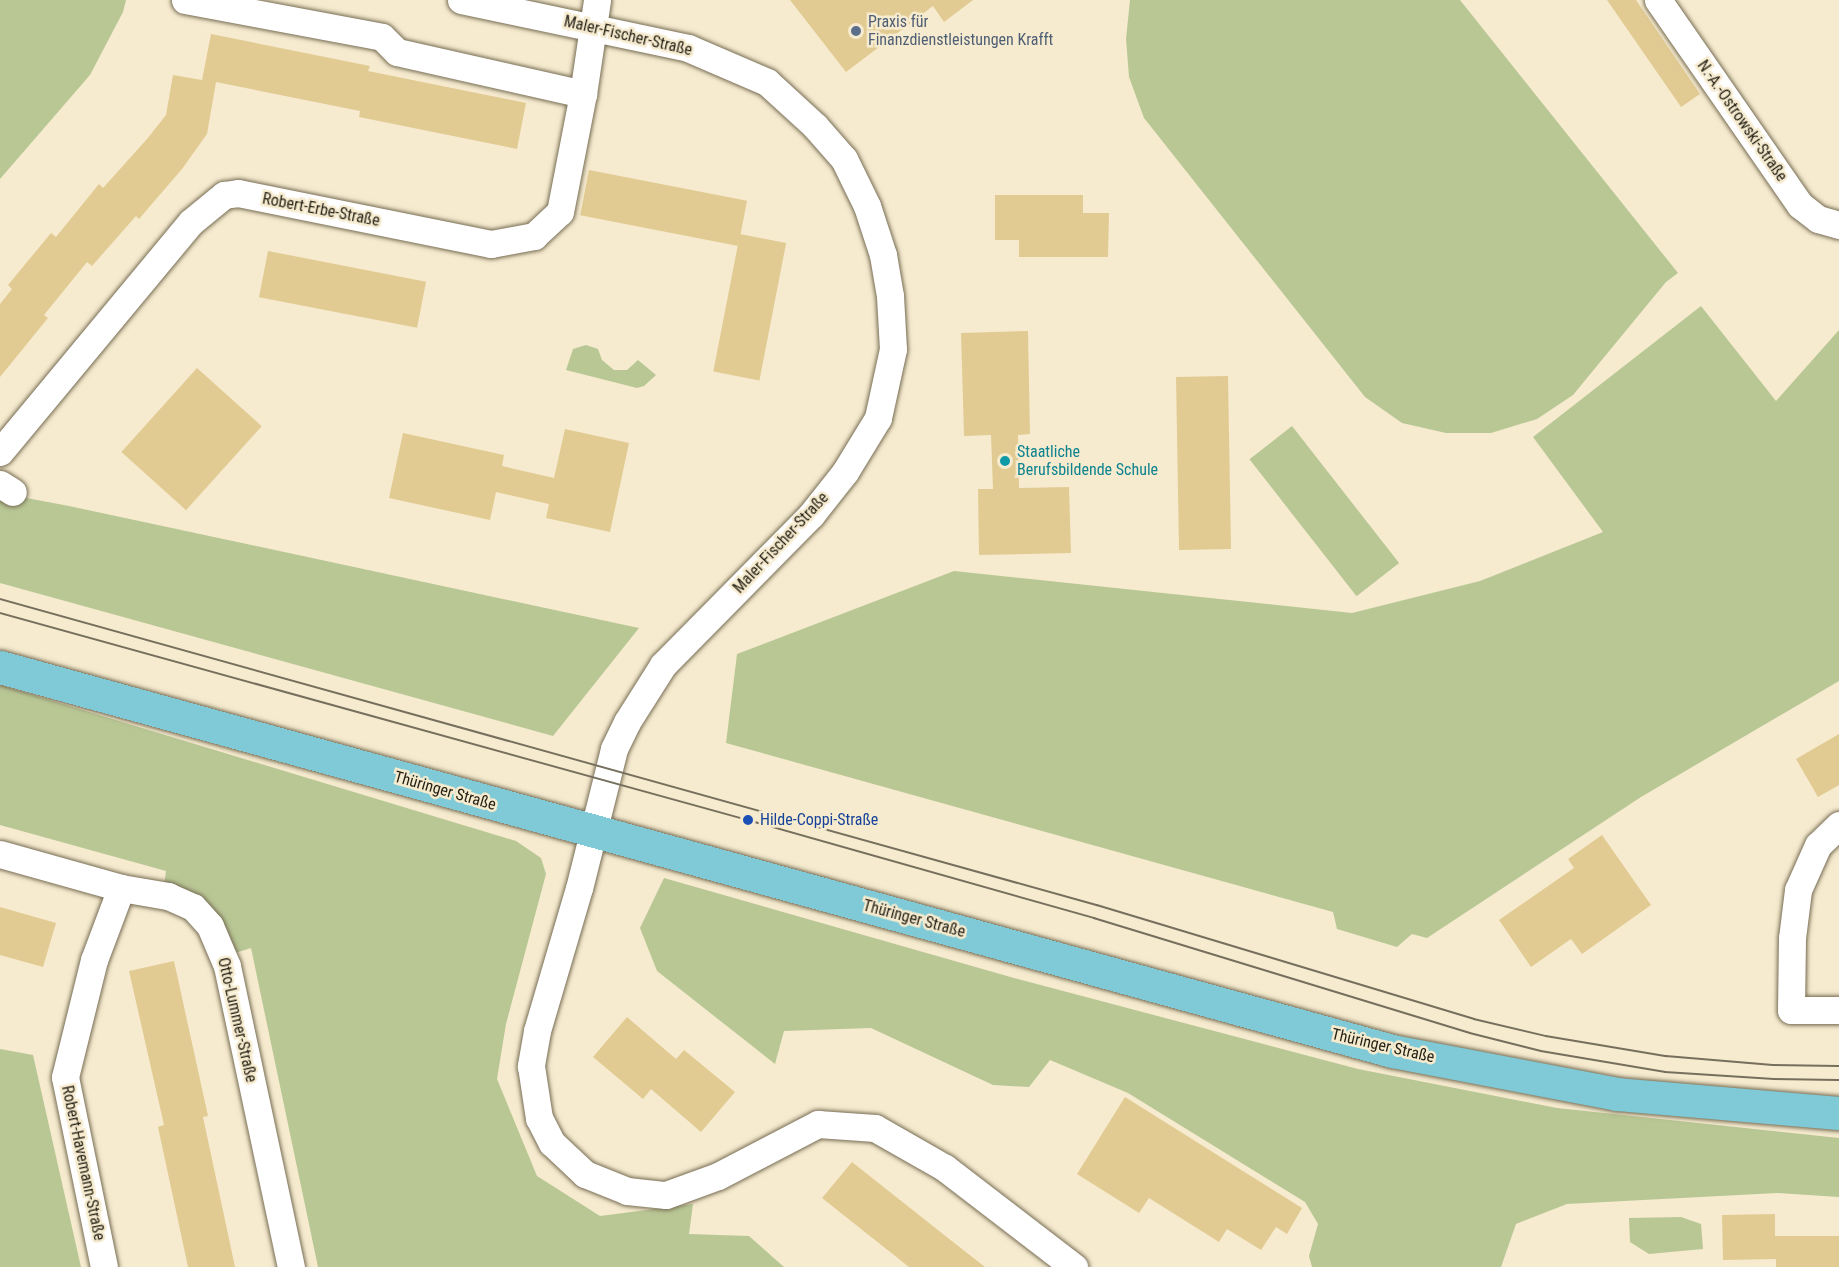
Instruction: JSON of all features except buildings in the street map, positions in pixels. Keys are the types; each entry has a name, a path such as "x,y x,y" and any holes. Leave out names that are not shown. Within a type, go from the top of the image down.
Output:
{"main road":[{"name":"Thüringer Straße","path":"0,667 1392,1051 1617,1094 1839,1113"}],"street":[{"path":"185,0 382,37 397,52 583,94"},
{"name":"Maler-Fischer-Straße","path":"461,0 688,48 767,82 815,126 844,159 867,206 883,255 890,296 893,349 878,418 845,472 811,515 663,665 627,722 609,767 593,830"},
{"name":"Robert-Erbe-Straße","path":"0,452 192,222 224,195 238,193 491,244 534,236 560,212 583,94 597,0"},
{"name":"N.-A.-Ostrowski-Straße","path":"1658,0 1800,205 1818,219 1839,225"},
{"path":"1839,825 1818,845 1798,890 1792,938 1791,1010 1839,1010"},
{"path":"593,830 579,888 537,1031 531,1066 539,1118 552,1143 585,1174 627,1191 666,1195 718,1176 818,1124 875,1128 945,1168 1074,1267"},
{"name":"Otto-Lummer-Straße","path":"0,854 121,888 168,896 193,907 210,926 227,966 291,1267"},
{"name":"Robert-Havemann-Straße","path":"104,1267 65,1077 94,960 121,888"}],"green space":[{"path":"0,0 126,0 123,12 90,75 0,179"},
{"path":"1130,0 1460,0 1678,273 1666,282 1573,395 1537,419 1491,433 1446,433 1402,423 1365,397 1144,118 1129,77 1126,39"},
{"path":"1701,306 1776,401 1839,330 1839,681 1641,797 1427,938 1412,934 1397,947 1337,929 1333,912 726,743 737,654 954,571 1352,613 1480,581 1603,532 1533,437"},
{"path":"586,345 598,349 602,360 614,370 627,370 638,360 656,375 644,386 637,388 566,370 573,349"},
{"path":"1292,426 1399,563 1357,596 1249,459"},
{"path":"0,493 639,628 553,736 0,583"},
{"path":"0,685 516,841 541,858 546,874 506,1024 497,1079 537,1176 600,1216 693,1204 689,1234 749,1236 784,1267 318,1267 251,948 235,953 220,918 207,902 164,885 166,871 0,825"},
{"path":"664,878 1014,978 1358,1069 1557,1108 1839,1138 1839,1197 1777,1193 1567,1204 1516,1224 1501,1267 1312,1267 1309,1256 1318,1224 1305,1202 1128,1093 1050,1060 1029,1087 993,1085 871,1028 784,1031 775,1064 657,971 640,928"},
{"path":"0,1049 33,1055 81,1267 0,1267"},
{"path":"1681,1217 1701,1224 1703,1249 1649,1254 1630,1242 1629,1218"}],"tram line":[{"path":"0,599 1097,905 1474,1019 1546,1036 1666,1056 1773,1065 1839,1066"},
{"path":"0,613 1094,918 1470,1033 1541,1051 1665,1072 1774,1079 1839,1080"}],"place":[{"name":"Praxis für Finanzdienstleistungen Krafft","path":"856,31"},
{"name":"Staatliche Berufsbildende Schule","path":"1005,461"},
{"name":"Hilde-Coppi-Straße","path":"748,820"}]}
